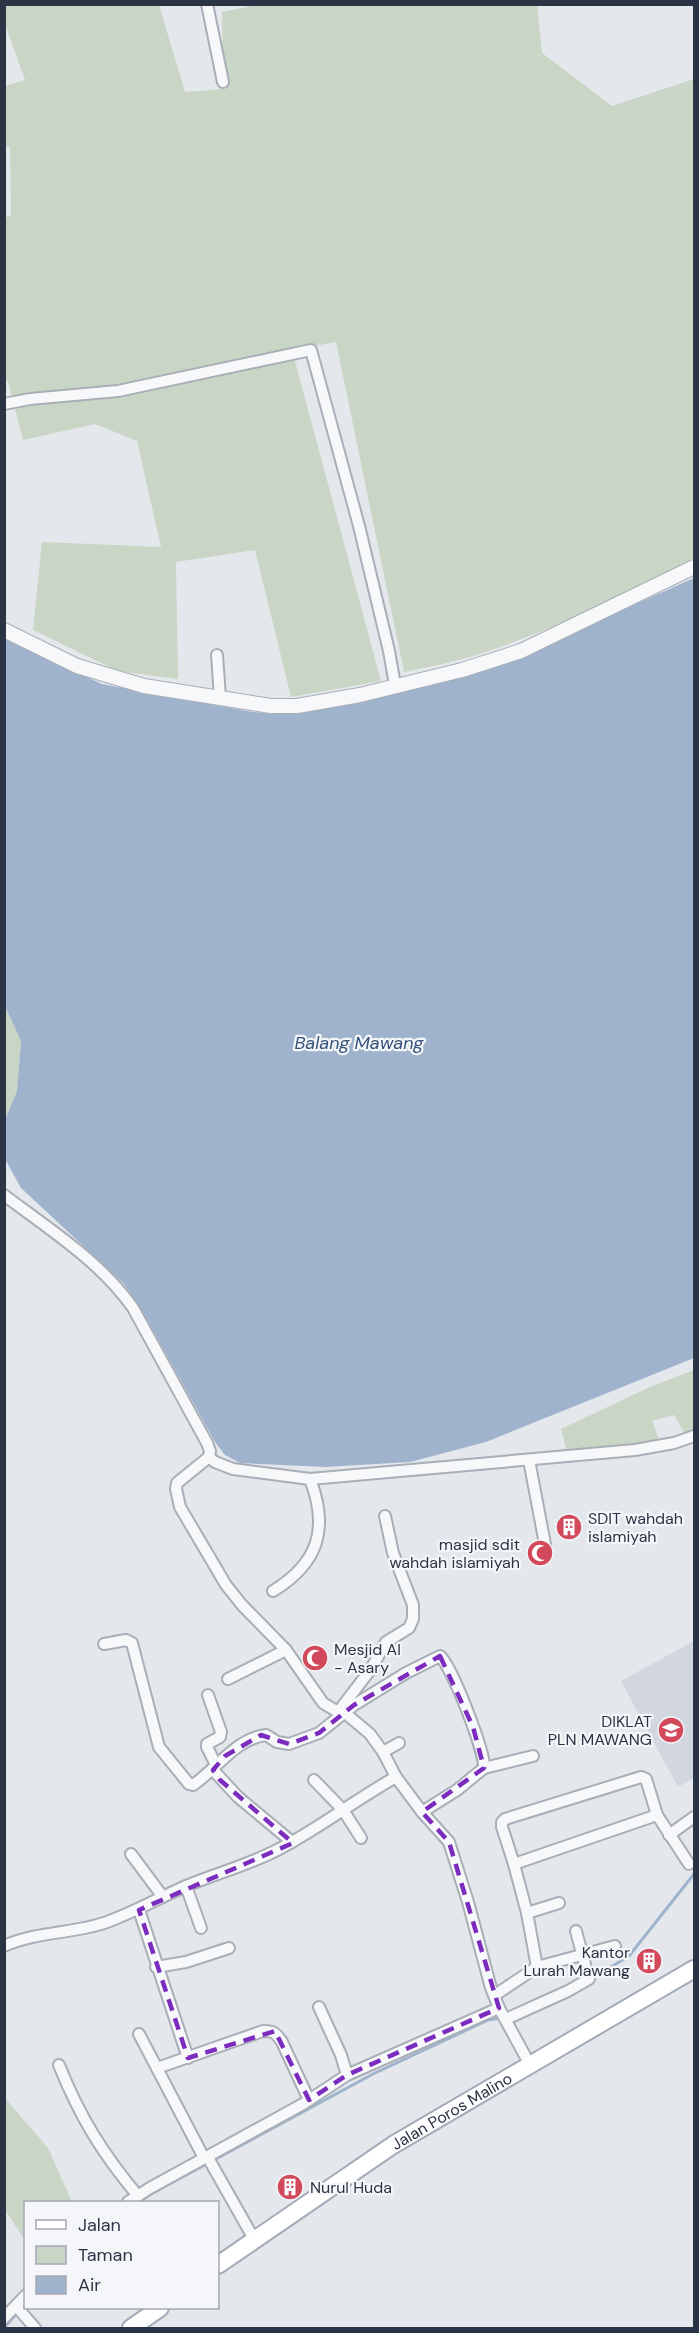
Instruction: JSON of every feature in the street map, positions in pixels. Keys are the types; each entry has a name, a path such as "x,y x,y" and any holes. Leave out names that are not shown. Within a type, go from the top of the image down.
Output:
{"main road":[{"name":"Jalan Poros Malino","path":"219,2264 393,2145 694,1969"},
{"path":"132,2328 157,2309"}],"street":[{"path":"207,4 223,82"},
{"path":"4,404 22,400 118,391 311,350 359,526 395,685"},
{"path":"4,630 77,666 144,686 271,706 297,706 360,695 462,670 521,651 694,567"},
{"path":"217,655 220,698"},
{"path":"4,1195 92,1262 133,1308 210,1451 209,1457 177,1483 180,1507 226,1585 258,1623 286,1650 316,1696 370,1734 383,1752 396,1777 422,1812 449,1842 468,1902 484,1966 503,2014 530,2063"},
{"path":"209,1457 233,1469 310,1479 635,1450 674,1443 694,1436"},
{"path":"529,1460 545,1544"},
{"path":"273,1591 289,1581 315,1551 318,1541 318,1500 310,1479"},
{"path":"105,1644 126,1640 132,1643 155,1737 167,1759 189,1784 193,1785 234,1750 261,1735 289,1744 320,1733 341,1712 367,1676 386,1642 409,1628 413,1619 413,1605 393,1553 385,1516"},
{"path":"228,1679 286,1650"},
{"path":"341,1712 406,1673 440,1656 444,1660 473,1726 483,1768"},
{"path":"208,1695 221,1732 220,1737 207,1744 214,1767 238,1797 292,1842"},
{"path":"383,1752 399,1743"},
{"path":"422,1812 457,1790 483,1768 533,1756"},
{"path":"4,1946 25,1938 84,1929 139,1910 186,1886 243,1865 292,1842 396,1777"},
{"path":"537,1966 527,1913 502,1824 505,1819 641,1777 646,1779 657,1815 689,1864"},
{"path":"314,1780 343,1810 361,1838"},
{"path":"514,1864 657,1815"},
{"path":"669,1835 694,1817"},
{"path":"131,1854 163,1897"},
{"path":"186,1886 201,1928"},
{"path":"527,1913 558,1904"},
{"path":"139,1910 188,2058"},
{"path":"130,2201 206,2157 223,2150 347,2075 568,1991 588,1976 576,1930"},
{"path":"495,1995 537,1966 615,1946"},
{"path":"156,1967 186,1962 229,1948"},
{"path":"318,2007 341,2055 347,2075"},
{"path":"157,2067 263,2031 272,2031 282,2042 309,2100"},
{"path":"139,2034 254,2239"},
{"path":"59,2065 74,2101 107,2159 138,2196"},
{"path":"4,2318 18,2307 24,2298"},
{"path":"18,2307 35,2328"}],"highlighted area":[{"path":"440,1656 473,1727 484,1768 422,1812 449,1842 499,2008 347,2075 309,2100 275,2031 188,2058 139,1910 293,1843 220,1780 213,1770 225,1756 261,1735 289,1744 319,1733 354,1705"}],"shaded area":[{"name":"DIKLAT PLN MAWANG","path":"694,1641 694,1778 678,1787 621,1681"}],"green space":[{"path":"263,4 537,5 542,53 612,106 694,79 694,558 578,615 519,640 458,660 404,672 336,342 292,350 381,681 291,697 255,550 176,562 178,679 118,671 33,630 42,542 161,547 137,441 95,424 23,440 8,382 5,379 4,218 11,215 10,147 5,147 5,86 25,80 5,24 5,5 159,5 185,92 223,89 222,12"},
{"path":"4,1004 21,1041 17,1091 5,1120"},
{"path":"694,1370 694,1434 687,1438 674,1415 652,1421 660,1442 610,1451 567,1452 561,1429 650,1387"},
{"path":"4,2097 48,2148 72,2201 24,2201 24,2238 5,2210"}],"water":[{"name":"Balang Mawang","path":"694,578 694,1358 486,1442 410,1462 326,1467 240,1463 225,1455 215,1442 140,1307 123,1283 21,1188 5,1159 5,1120 17,1091 21,1041 4,1004 4,639 102,684 275,714 297,712 488,670"}],"waterway":[{"path":"591,1979 629,1956 694,1874"},
{"path":"141,2201 373,2074 488,2020 501,2018"},
{"path":"4,2328 17,2313"}],"place":[{"name":"SDIT wahdah islamiyah","path":"569,1527"},
{"name":"masjid sdit wahdah islamiyah","path":"540,1553"},
{"name":"Mesjid Al - Asary","path":"315,1658"},
{"name":"DIKLAT PLN MAWANG","path":"671,1730"},
{"name":"Kantor Lurah Mawang","path":"649,1961"},
{"name":"Nurul Huda","path":"290,2187"}]}
